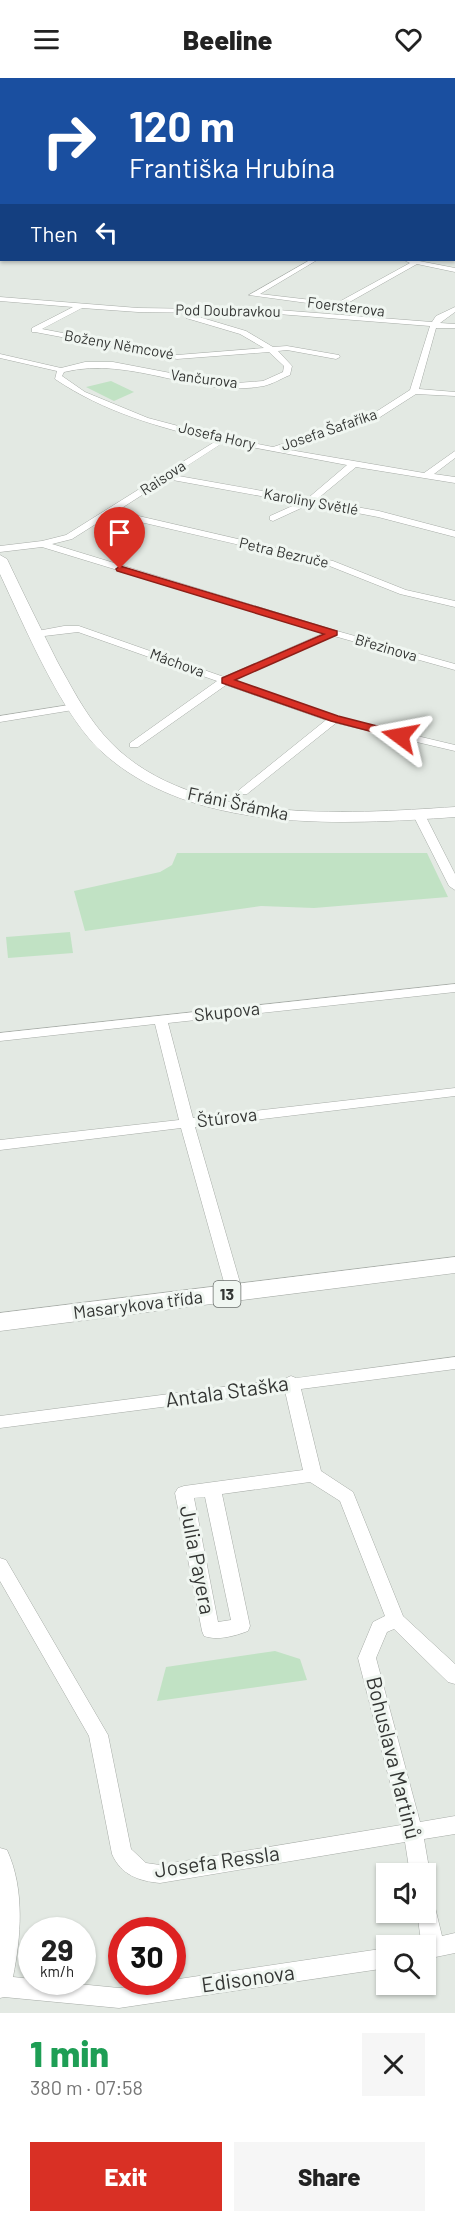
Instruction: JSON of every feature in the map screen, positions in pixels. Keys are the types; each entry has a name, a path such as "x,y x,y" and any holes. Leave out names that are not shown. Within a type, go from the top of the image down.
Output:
{"main road":[{"name":"Masarykova třída","path":"0,1322 455,1265"}],"street":[{"name":"Foersterova","path":"312,261 253,295 438,321"},
{"path":"409,261 454,269"},
{"path":"338,306 416,262"},
{"name":"Pod Doubravkou","path":"0,299 80,306 184,311 278,312 438,321 455,326"},
{"name":"Boženy Němcové","path":"80,306 35,330 177,357 287,348 336,357"},
{"path":"455,309 438,321 429,338 414,391 455,394"},
{"path":"184,311 184,315 225,325 252,336 274,349"},
{"name":"Vančurova","path":"61,370 82,365 114,366 223,384 260,384 279,379 287,373 288,366 274,349"},
{"path":"0,356 61,370"},
{"name":"Josefa Hory","path":"61,370 58,374 61,379 106,404 151,421 274,449 455,480"},
{"name":"Josefa Šafaříka","path":"274,449 374,417 414,391"},
{"name":"Raisova","path":"0,549 42,544 69,537 224,439"},
{"path":"426,476 455,454"},
{"path":"273,518 310,501 354,464"},
{"name":"Karoliny Světlé","path":"165,476 379,514 455,534"},
{"name":"Petra Bezruče","path":"110,513 330,563 404,592 455,604"},
{"name":"Březinova","path":"42,544 333,633 455,667"},
{"name":"Fráni Šrámka","path":"0,559 75,707 98,739 119,759 158,783 192,796 236,807 297,816 377,818 455,813"},
{"name":"Máchova","path":"36,634 79,629 334,719 455,748"},
{"path":"134,745 226,680 333,633"},
{"path":"0,719 75,707"},
{"path":"243,792 334,719"},
{"path":"419,815 455,886"},
{"name":"Skupova","path":"0,1037 455,988"},
{"path":"160,1019 235,1293"},
{"name":"Štúrova","path":"0,1145 455,1092"},
{"name":"Antala Staška","path":"0,1422 291,1382 455,1363"},
{"path":"291,1382 313,1475 346,1497 396,1620 455,1676"},
{"name":"Julia Payera","path":"212,1489 241,1626 211,1631 184,1492 313,1475"},
{"name":"Josefa Ressla","path":"0,1565 98,1735 122,1854 141,1872 160,1874 455,1825"},
{"name":"Bohuslava Martinů","path":"396,1620 380,1627 367,1658 413,1832 418,1863"},
{"path":"0,1857 8,1883 9,1934 0,1987"},
{"path":"436,1947 455,1943"},
{"name":"Edisonova","path":"0,1987 119,1998 376,1960"}],"green space":[{"path":"111,381 134,392 114,401 86,387"},
{"path":"177,853 427,853 448,897 314,908 261,906 85,931 74,891 160,872 172,865"},
{"path":"70,932 73,953 8,958 6,937"},
{"path":"275,1651 300,1659 307,1680 157,1701 166,1667"}],"route":[{"path":"120,569 333,633 226,680 334,719 400,736"}]}
